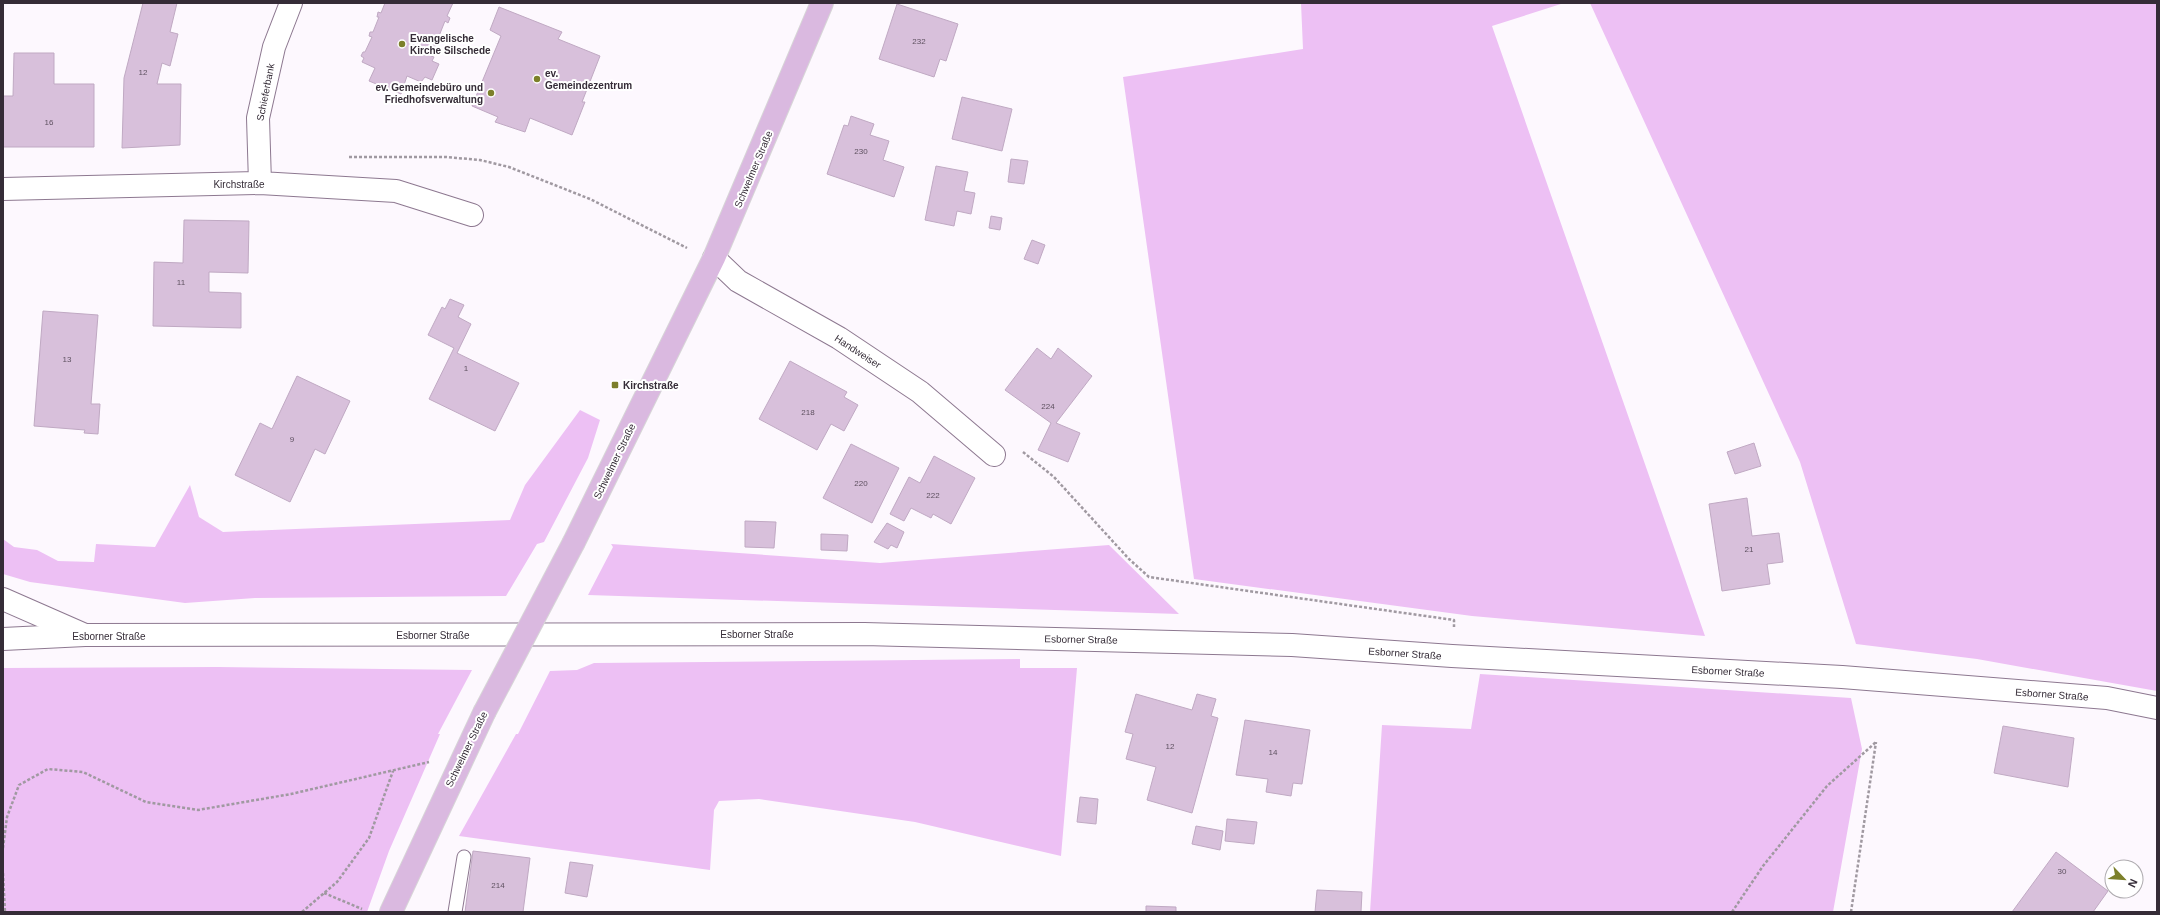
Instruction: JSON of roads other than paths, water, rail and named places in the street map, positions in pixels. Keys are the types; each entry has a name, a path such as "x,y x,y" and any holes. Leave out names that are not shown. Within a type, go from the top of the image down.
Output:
{"main road":[{"name":"Schieferbank","path":"260,183 258,118 274,47 291,3"},
{"name":"Schwelmer Straße","path":"391,912 473,734 574,542 714,258 822,3"},
{"name":"Kirchstraße","path":"3,189 260,183 396,191 472,215"},
{"name":"Handweiser","path":"714,258 738,281 839,338 920,392 994,455"},
{"path":"3,599 85,635"},
{"name":"Esborner Straße","path":"3,639 85,635 864,634 1292,645 1452,656 1842,677 2107,698 2157,708"}],"lane":[{"path":"455,912 464,857"}],"place":[{"name":"Evangelische Kirche Silschede","path":"402,44"},
{"name":"ev. Gemeindezentrum","path":"537,79"},
{"name":"ev. Gemeindebüro und Friedhofsverwaltung","path":"491,93"},
{"name":"Kirchstraße","path":"615,385"}]}
